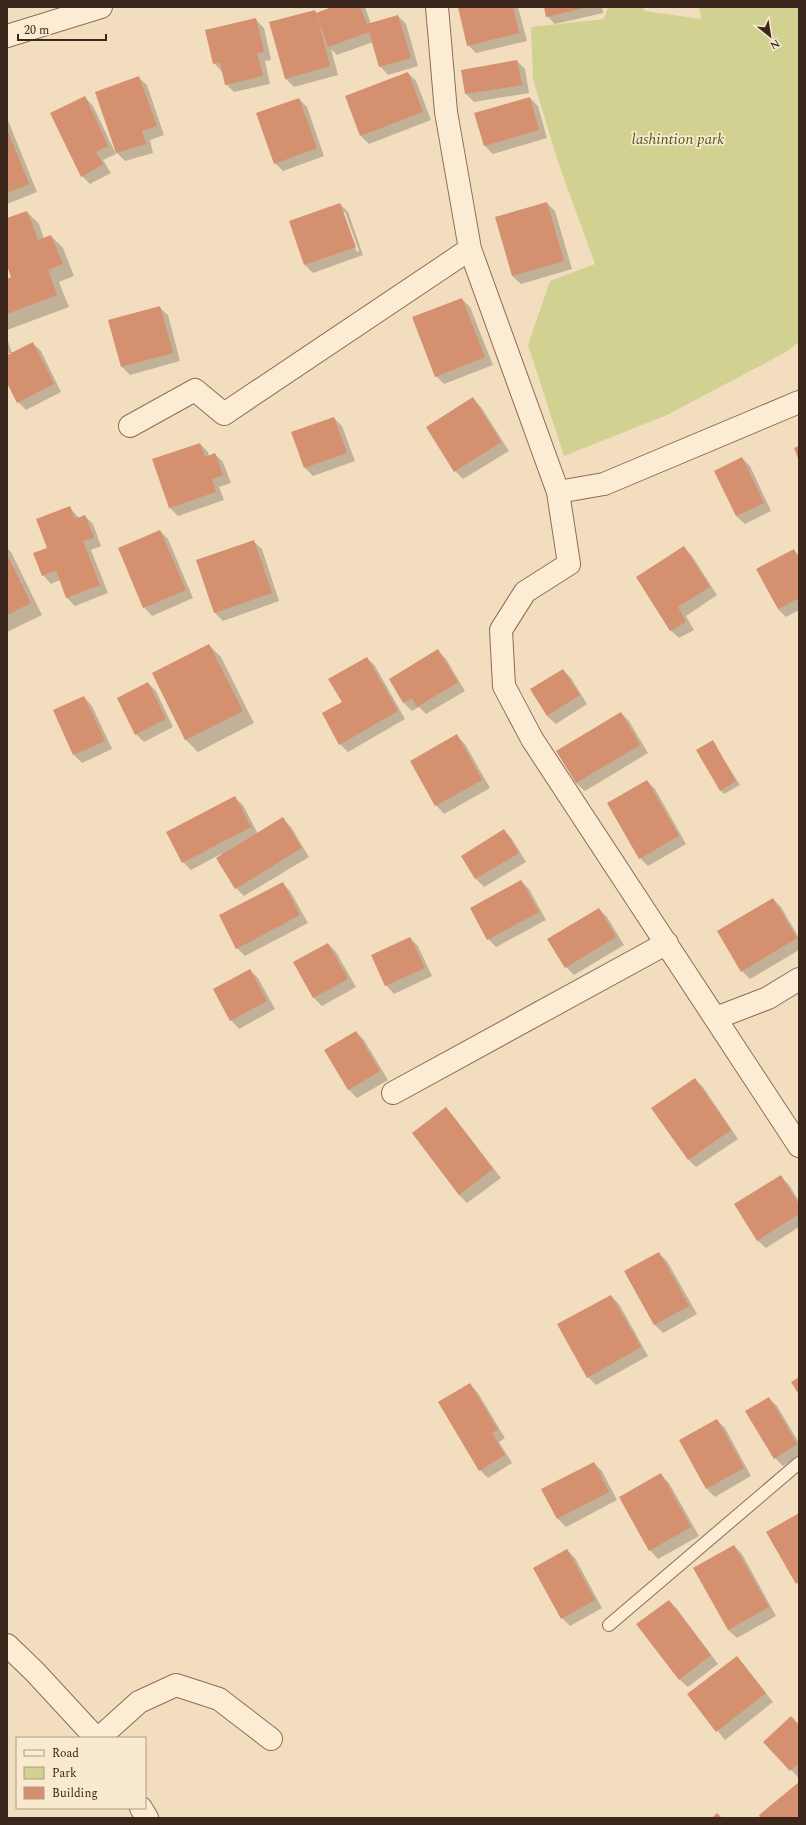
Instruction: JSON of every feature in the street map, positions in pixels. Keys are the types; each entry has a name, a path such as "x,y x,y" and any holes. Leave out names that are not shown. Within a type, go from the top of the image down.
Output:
{"street":[{"path":"7,36 101,7"},
{"path":"437,7 446,112 470,249 558,492 569,564 525,592 501,630 504,686 532,738 799,1146"},
{"path":"130,426 195,390 224,414 470,249"},
{"path":"558,492 604,484 799,402"},
{"path":"393,1093 667,943"},
{"path":"716,1018 768,998 799,979"},
{"path":"7,1645 35,1672 95,1737"},
{"path":"100,1737 139,1702 176,1685 219,1698 271,1739"},
{"path":"142,1809 147,1818"}],"lane":[{"path":"609,1625 799,1462"}],"green space":[{"name":"lashintion park","path":"608,7 643,7 645,11 701,19 699,7 799,7 799,342 786,352 667,415 564,456 528,345 550,281 595,264 558,162 533,79 531,27 604,19"}],"building":[{"path":"332,7 360,7 367,24 398,15 411,58 379,67 369,32 328,47 317,16 330,66 285,79 269,22 315,10 316,13"},
{"path":"458,7 513,7 519,33 467,46"},
{"path":"544,7 584,7 584,8 546,17"},
{"path":"256,18 264,52 257,53 263,76 225,85 220,62 213,64 205,30"},
{"path":"517,60 522,85 465,94 461,70"},
{"path":"408,72 423,112 360,136 345,96"},
{"path":"139,76 157,126 142,131 146,144 116,153 95,92"},
{"path":"85,96 108,146 96,152 103,164 81,177 50,113"},
{"path":"530,97 539,130 484,146 474,113"},
{"path":"299,98 317,148 274,164 256,113"},
{"path":"7,129 29,184 7,193"},
{"path":"547,202 564,261 512,276 495,217"},
{"path":"340,203 356,247 304,265 289,221"},
{"path":"27,211 38,240 51,235 63,264 48,270 57,295 7,314 7,279 11,277 7,266 7,218"},
{"path":"462,298 485,357 435,377 412,317"},
{"path":"160,306 173,353 121,367 108,320"},
{"path":"33,342 54,384 17,403 7,383 7,355"},
{"path":"473,397 501,442 454,472 426,427"},
{"path":"334,417 347,453 304,468 291,432"},
{"path":"200,443 205,457 215,453 223,475 212,479 216,492 169,508 152,459"},
{"path":"799,446 799,461 794,448"},
{"path":"742,457 764,503 736,516 714,471"},
{"path":"70,506 75,519 85,515 94,538 83,541 100,585 66,598 56,570 42,576 33,553 47,548 36,519"},
{"path":"160,530 186,590 143,608 118,548"},
{"path":"254,540 272,593 214,613 196,560"},
{"path":"684,546 710,587 678,607 686,622 670,631 636,577"},
{"path":"794,549 799,559 799,598 778,609 756,569"},
{"path":"7,555 31,603 7,615"},
{"path":"209,644 243,711 185,740 152,673"},
{"path":"438,649 458,682 417,707 412,698 403,703 389,679"},
{"path":"367,657 398,711 339,745 322,713 342,702 328,679"},
{"path":"563,669 580,695 547,716 530,689"},
{"path":"148,682 166,719 135,735 117,698"},
{"path":"84,696 105,741 73,755 53,710"},
{"path":"621,712 640,745 576,783 556,751"},
{"path":"457,734 482,780 435,806 410,761"},
{"path":"713,740 736,781 720,791 696,750"},
{"path":"647,780 679,836 639,859 607,803"},
{"path":"235,796 251,827 182,863 166,832"},
{"path":"283,817 302,848 235,889 216,858"},
{"path":"504,829 519,853 475,879 461,856"},
{"path":"521,880 539,912 487,940 470,908"},
{"path":"283,882 300,915 236,949 219,915"},
{"path":"773,898 797,938 741,972 717,931"},
{"path":"599,908 616,937 565,968 547,939"},
{"path":"410,937 425,968 385,986 371,955"},
{"path":"328,943 348,979 313,998 293,962"},
{"path":"250,969 267,1001 230,1021 213,989"},
{"path":"356,1031 380,1071 348,1090 324,1050"},
{"path":"695,1078 731,1130 688,1160 651,1108"},
{"path":"446,1107 493,1169 459,1195 412,1133"},
{"path":"781,1175 799,1205 799,1214 757,1241 734,1204"},
{"path":"659,1252 689,1306 654,1325 624,1271"},
{"path":"611,1295 641,1347 587,1378 557,1324"},
{"path":"799,1377 799,1395 791,1382"},
{"path":"470,1383 498,1430 492,1433 505,1455 479,1471 438,1402"},
{"path":"769,1397 797,1444 774,1459 745,1411"},
{"path":"717,1419 744,1468 706,1489 679,1440"},
{"path":"594,1462 609,1492 557,1519 541,1489"},
{"path":"661,1473 691,1527 649,1551 619,1497"},
{"path":"799,1513 799,1582 796,1584 766,1532"},
{"path":"734,1545 769,1607 728,1630 693,1568"},
{"path":"567,1549 595,1600 561,1619 533,1568"},
{"path":"669,1600 711,1655 679,1680 636,1624"},
{"path":"737,1656 766,1693 716,1732 687,1694"},
{"path":"791,1716 799,1725 799,1763 790,1771 763,1742"},
{"path":"799,1782 799,1818 760,1818 759,1815"},
{"path":"717,1813 722,1818 712,1818"}]}
